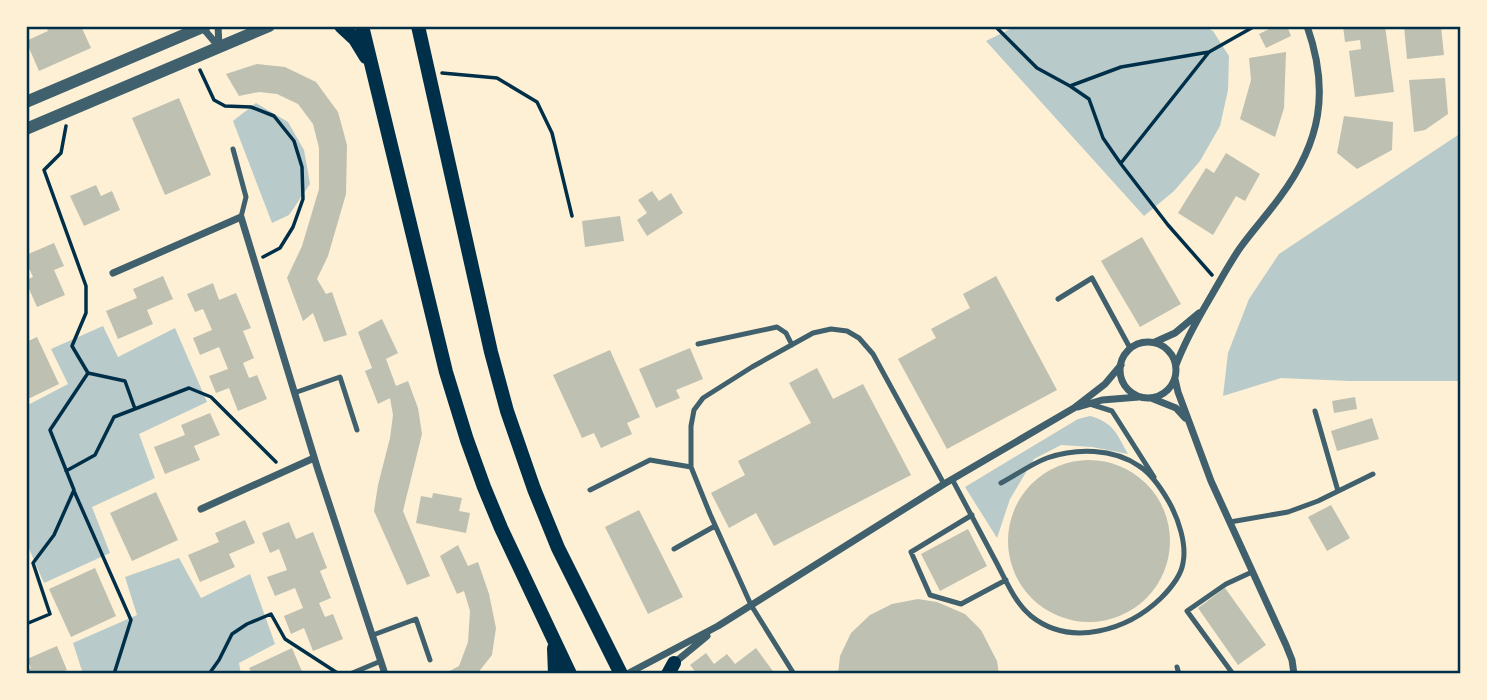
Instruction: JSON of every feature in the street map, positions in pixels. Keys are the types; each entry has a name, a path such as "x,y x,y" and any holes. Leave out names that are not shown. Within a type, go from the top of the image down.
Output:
{"main road":[{"path":"341,26 355,39 373,72"},
{"path":"362,26 446,372 467,440 497,517 570,674"},
{"path":"418,26 491,352 507,411 558,548 621,674"},
{"path":"554,643 555,674"}],"street":[{"path":"218,26 219,47"},
{"path":"26,129 269,26"},
{"path":"1074,408 1102,400 1158,396 1173,384 1183,346 1219,283 1240,249 1294,177 1312,141 1318,120 1320,93 1318,66 1307,26"},
{"path":"26,102 203,27 219,47"},
{"path":"113,273 241,216 314,458 386,674"},
{"path":"1155,342 1175,333 1205,308"},
{"path":"1176,365 1171,353 1164,346 1145,341 1130,348 1124,356 1121,375 1124,384 1131,391 1176,408 1188,421"},
{"path":"627,674 718,626 952,479 1074,408 1105,384 1121,365"},
{"path":"1175,379 1211,481 1286,645 1294,674"},
{"path":"201,509 314,458"},
{"path":"661,674 718,626"}],"lane":[{"path":"233,149 246,197 241,216"},
{"path":"1058,299 1092,278 1130,348"},
{"path":"698,344 777,327 786,332 792,345"},
{"path":"794,674 751,605 691,467 691,426 694,410 703,398 752,366 813,334 831,329 847,331 859,338 873,354 944,484"},
{"path":"294,393 340,377 357,430"},
{"path":"952,479 1013,594 1030,615 1049,627 1076,633 1101,632 1127,623 1151,607 1172,587 1184,564 1183,539 1175,512 1112,411 1090,404"},
{"path":"1315,411 1338,491"},
{"path":"1001,483 1046,458 1070,452 1092,451 1117,455 1140,466 1160,485"},
{"path":"590,490 650,460 691,467"},
{"path":"1230,522 1288,512 1318,501 1373,474"},
{"path":"972,515 911,552 930,595 961,604 1006,580"},
{"path":"674,549 715,526"},
{"path":"1233,674 1187,611 1226,584 1252,572"},
{"path":"373,635 416,619 430,660"},
{"path":"350,674 381,661"}],"path":[{"path":"996,26 1037,68 1089,99 1103,138 1121,164 1168,225 1219,283"},
{"path":"1070,86 1121,68 1209,52 1255,26"},
{"path":"1121,164 1209,52"},
{"path":"194,58 214,100 225,106 251,107 274,116 294,141 302,167 303,199 293,227 281,248 254,261"},
{"path":"428,72 497,78 537,102 552,133 572,216"},
{"path":"69,111 61,153 44,170 86,286 86,313 72,346 88,373 125,381 135,409"},
{"path":"88,373 50,430 131,620 114,674"},
{"path":"66,471 94,455 114,417 189,388 211,397 285,471"},
{"path":"26,624 50,614 33,563 54,535 74,491"},
{"path":"209,674 232,634 271,614 285,639 340,674"}],"shaded area":[{"path":"1016,26 1204,26 1213,31 1229,56 1228,90 1220,126 1200,161 1174,191 1144,216 986,41"},
{"path":"256,103 288,122 304,150 310,184 289,215 272,223 233,121"},
{"path":"1461,133 1461,381 1281,378 1223,396 1228,353 1249,299 1279,254"},
{"path":"103,326 118,357 175,328 207,402 139,434 155,478 92,507 110,553 44,583 26,542 26,406 68,384 51,349"},
{"path":"1090,416 1109,426 1128,454 1092,447 1061,445 1034,459 1010,499 997,538 965,487 1078,419"},
{"path":"179,558 201,598 250,574 275,644 239,663 241,674 83,674 73,643 137,615 125,577"}],"building":[{"path":"46,26 81,26 91,48 39,71 26,41 48,31"},
{"path":"1275,26 1287,26 1291,36 1266,48 1259,34"},
{"path":"1343,26 1385,26 1394,92 1355,97 1349,51 1361,49 1360,40 1345,42"},
{"path":"1404,26 1441,26 1444,55 1407,59"},
{"path":"1286,52 1284,108 1275,137 1240,119 1251,80 1249,58"},
{"path":"257,64 285,67 316,82 338,112 347,145 346,194 328,256 317,279 326,294 332,292 347,335 324,342 313,313 303,321 287,278 302,246 319,189 319,148 313,124 298,104 277,94 259,92 239,96 226,74"},
{"path":"1445,78 1448,114 1425,130 1414,132 1409,80"},
{"path":"179,98 211,175 165,195 132,118"},
{"path":"1344,116 1393,122 1392,150 1357,169 1337,153"},
{"path":"1226,153 1260,174 1245,201 1236,196 1213,235 1178,213 1206,168 1214,173"},
{"path":"96,185 101,196 112,191 120,210 84,226 70,196"},
{"path":"652,191 659,201 671,193 683,213 647,236 637,220 647,213 638,200"},
{"path":"620,216 624,241 585,247 582,221"},
{"path":"1142,237 1181,304 1140,327 1101,261"},
{"path":"54,243 64,266 54,270 65,295 37,307 26,282 33,277 26,262 26,255"},
{"path":"163,276 173,299 147,310 153,324 118,339 106,311 137,298 133,289"},
{"path":"996,276 1057,390 947,449 898,359 936,338 931,329 970,308 963,294"},
{"path":"213,283 219,300 236,293 251,328 243,331 254,358 243,363 249,378 257,375 267,399 238,411 229,388 216,393 209,376 228,369 219,347 200,355 193,338 212,330 203,309 195,312 187,294"},
{"path":"382,319 398,353 386,359 396,386 408,381 418,408 422,434 403,511 430,576 407,585 374,511 393,415 390,398 378,404 365,371 372,368 358,332"},
{"path":"37,337 59,384 26,400 26,342"},
{"path":"690,348 703,379 676,390 680,398 656,408 639,369"},
{"path":"610,350 640,417 627,423 632,434 601,448 594,433 582,438 553,375"},
{"path":"817,368 833,399 863,384 911,475 774,546 756,513 729,528 711,493 745,475 738,461 811,423 789,383"},
{"path":"1355,397 1357,409 1334,413 1332,401"},
{"path":"210,413 220,435 194,446 200,460 165,474 154,447 185,435 181,425"},
{"path":"1372,418 1379,439 1337,451 1331,431"},
{"path":"1089,460 1120,466 1147,483 1164,510 1170,541 1164,572 1147,599 1120,616 1089,622 1058,616 1031,599 1014,572 1008,541 1014,510 1031,483 1058,466"},
{"path":"156,492 178,540 132,561 110,513"},
{"path":"433,493 462,498 459,511 470,513 466,533 416,523 421,496 432,498"},
{"path":"1331,505 1350,538 1327,551 1308,517"},
{"path":"639,510 683,597 648,614 605,527"},
{"path":"245,520 255,543 229,554 235,567 200,582 188,555 219,542 215,533"},
{"path":"289,522 296,539 313,532 327,568 320,571 331,598 319,603 325,617 333,614 343,639 313,651 304,628 291,634 284,616 303,608 295,588 275,596 267,577 287,570 279,549 270,553 262,533"},
{"path":"968,529 987,566 940,591 921,554"},
{"path":"458,545 468,566 478,562 489,594 496,628 492,655 477,674 444,674 459,666 468,642 470,611 464,591 457,594 440,556"},
{"path":"95,568 116,616 71,637 49,589"},
{"path":"1225,588 1266,645 1238,665 1198,608"},
{"path":"918,599 937,602 965,614 981,630 997,661 999,674 838,674 840,656 851,633 870,615 892,604"},
{"path":"57,646 67,670 57,674 26,674 26,670 31,668 27,659"},
{"path":"292,648 303,674 252,674 249,668"},
{"path":"756,648 775,674 697,674 690,665 706,653 714,664 727,654 735,664"}]}
